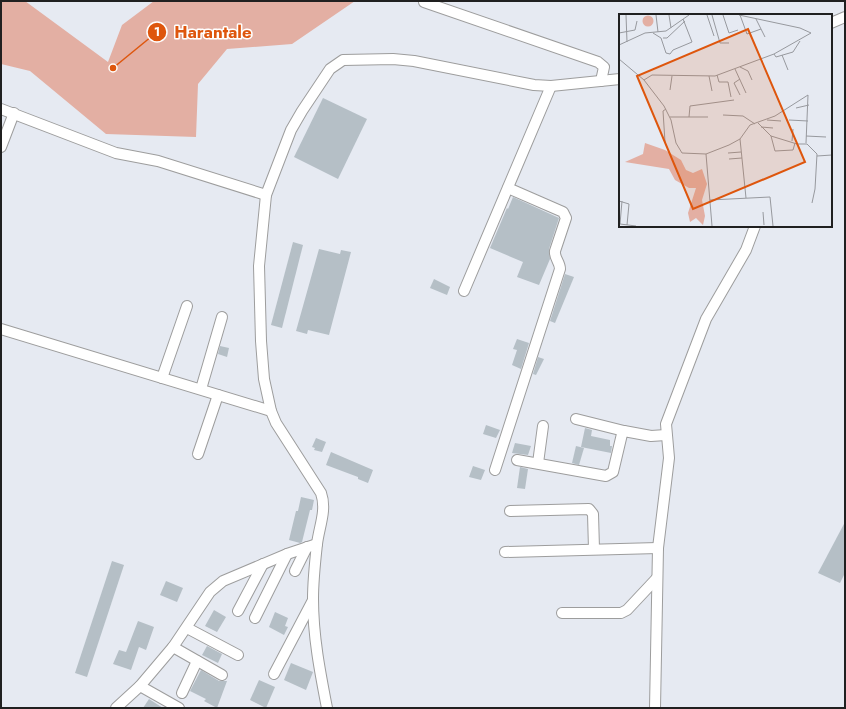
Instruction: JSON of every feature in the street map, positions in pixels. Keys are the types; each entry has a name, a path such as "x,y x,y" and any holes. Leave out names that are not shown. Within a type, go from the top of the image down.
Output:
{"street":[{"path":"424,2 598,62 604,66 601,81"},
{"path":"832,23 845,17"},
{"path":"327,708 317,653 313,600 317,544 324,510 324,500 276,423 271,412 264,379 260,326 259,266 266,195 291,130 330,69 339,61 393,59 414,61 534,85 551,86 619,80"},
{"path":"464,291 551,86"},
{"path":"1,109 116,153 158,161 266,195"},
{"path":"1,147 14,113"},
{"path":"495,470 560,269 560,264 554,255 566,218 563,212 508,188"},
{"path":"655,708 657,672 658,548 669,458 666,435 668,416 706,319 746,250 754,227"},
{"path":"162,378 187,306"},
{"path":"201,389 222,317"},
{"path":"1,329 201,389 271,412"},
{"path":"198,454 218,395"},
{"path":"576,419 651,436 666,435"},
{"path":"538,464 543,426"},
{"path":"517,460 606,476 611,475 624,431"},
{"path":"510,511 589,509 593,514 594,549"},
{"path":"116,708 140,686 173,647 210,592 223,581 287,554 317,544"},
{"path":"295,571 306,548"},
{"path":"505,552 658,548"},
{"path":"255,618 287,554"},
{"path":"238,611 262,564"},
{"path":"562,613 621,613 627,610 657,578"},
{"path":"274,674 313,600"},
{"path":"187,628 238,655"},
{"path":"173,647 222,675"},
{"path":"182,693 197,661"},
{"path":"140,686 164,704 179,708"}],"shaded area":[{"path":"1,1 25,1 108,62 122,25 154,1 355,1 292,44 227,49 198,84 196,137 106,134 30,71 1,64"}],"building":[{"path":"323,98 367,119 338,179 294,157"},
{"path":"513,197 559,218 549,249 550,259 539,285 517,277 523,262 490,248"},
{"path":"293,242 303,245 282,328 271,325"},
{"path":"319,249 340,254 341,250 351,252 329,335 308,330 307,334 296,331"},
{"path":"565,274 574,277 555,323 550,321"},
{"path":"434,279 450,287 447,295 430,288"},
{"path":"517,339 529,343 521,369 512,365 517,350 513,349"},
{"path":"220,346 229,348 227,357 218,354"},
{"path":"538,357 544,359 536,375 533,374"},
{"path":"486,425 500,430 496,438 483,434"},
{"path":"585,428 592,430 591,436 610,440 610,446 612,446 611,453 581,447"},
{"path":"316,438 326,442 322,452 314,450 315,448 312,447"},
{"path":"515,443 531,446 528,455 512,453"},
{"path":"576,446 584,448 579,465 572,463"},
{"path":"331,452 373,470 368,483 358,479 358,477 326,465"},
{"path":"473,466 485,470 481,480 469,477"},
{"path":"520,467 528,469 525,489 517,488"},
{"path":"301,497 314,500 302,542 300,543 289,540"},
{"path":"845,522 845,573 840,583 818,573"},
{"path":"112,561 124,565 87,677 75,673"},
{"path":"166,581 183,588 177,602 160,595"},
{"path":"214,610 226,617 217,632 205,626"},
{"path":"275,612 288,618 285,626 288,627 284,635 269,627"},
{"path":"138,621 154,627 146,650 139,647 131,670 113,664 119,650 126,652"},
{"path":"207,646 222,654 218,663 202,655"},
{"path":"291,663 313,672 306,690 284,680"},
{"path":"201,670 219,681 227,681 217,708 204,701 206,699 190,691"},
{"path":"259,680 275,687 266,708 250,700"},
{"path":"149,699 163,708 143,708"}],"place":[{"name":"Harantale","path":"113,68"}]}
